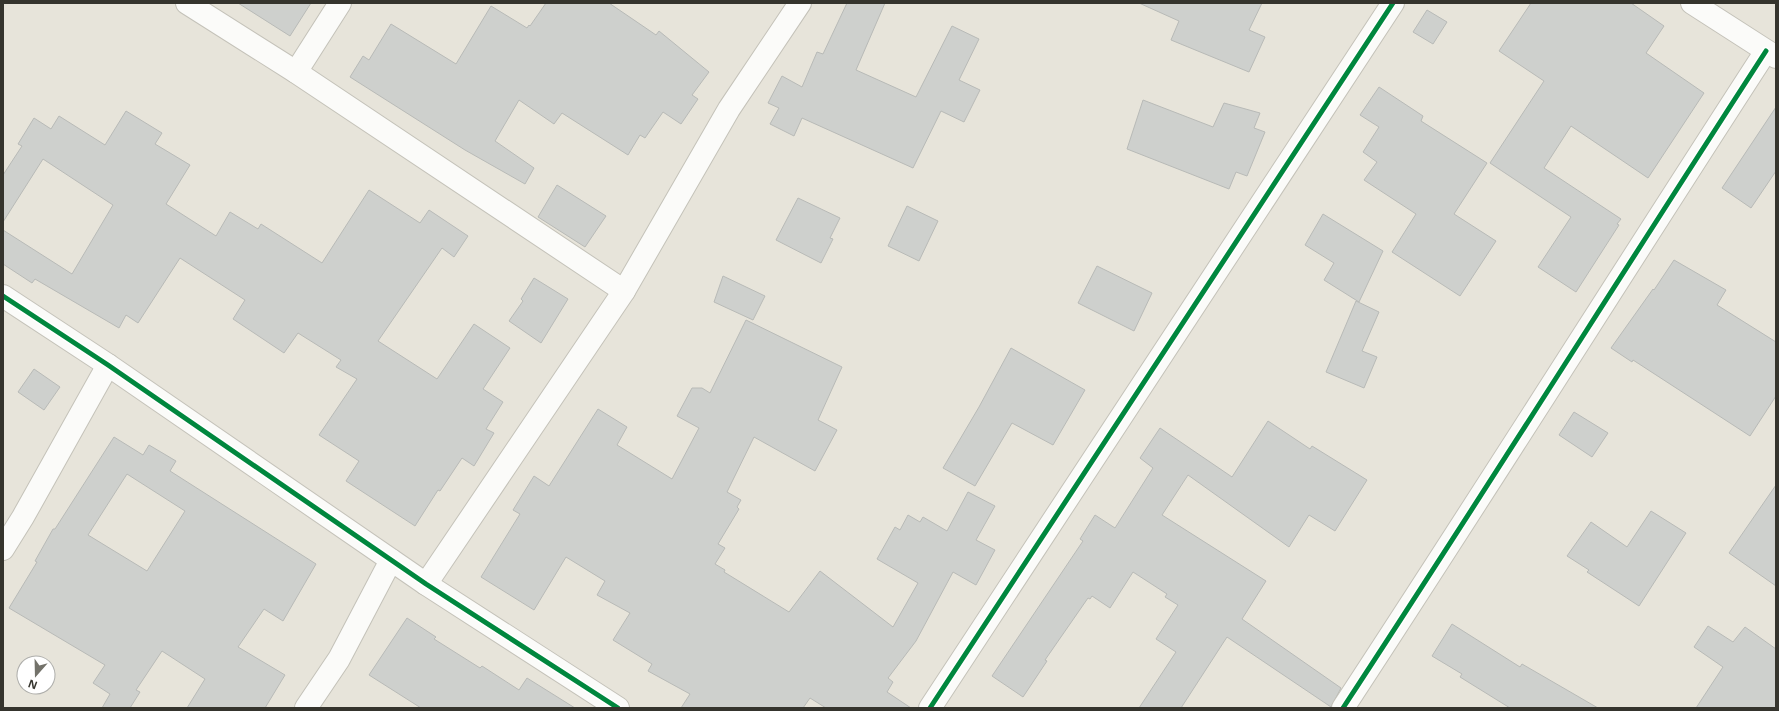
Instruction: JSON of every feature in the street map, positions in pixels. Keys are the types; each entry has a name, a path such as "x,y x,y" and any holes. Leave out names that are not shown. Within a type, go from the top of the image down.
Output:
{"street":[{"path":"187,3 296,72 624,292"},
{"path":"296,72 340,3"},
{"path":"426,584 624,292 729,109 800,3"},
{"path":"930,708 1393,3"},
{"path":"1343,708 1475,506 1580,338 1771,54 1692,3"},
{"path":"3,296 108,365 426,584 618,708"},
{"path":"3,549 23,517 108,365"},
{"path":"306,708 339,659 391,560"}],"building":[{"path":"238,3 311,3 290,36"},
{"path":"546,3 609,3 656,35 659,31 709,72 692,95 698,99 681,124 663,112 645,138 640,135 628,155 562,113 554,124 519,100 495,141 534,168 525,184 465,150 350,77 363,56 369,60 391,24 456,64 491,6 527,28"},
{"path":"847,3 885,3 856,70 916,97 952,26 979,39 959,80 980,90 964,122 941,111 913,168 802,118 794,136 770,124 779,108 768,103 782,76 802,87 817,52 823,54"},
{"path":"1139,3 1262,3 1249,30 1265,37 1249,72 1171,40 1179,21"},
{"path":"1531,3 1631,3 1664,26 1646,53 1704,93 1648,178 1571,126 1544,168 1621,219 1617,224 1619,225 1576,292 1538,267 1571,217 1490,163 1544,81 1499,51"},
{"path":"1427,10 1447,22 1433,44 1413,32"},
{"path":"1379,87 1423,116 1421,121 1487,163 1454,214 1496,241 1460,296 1392,252 1416,214 1364,180 1377,162 1363,152 1379,127 1360,115"},
{"path":"1143,100 1213,127 1224,103 1260,113 1254,128 1265,132 1247,176 1236,172 1229,189 1127,149"},
{"path":"1776,107 1776,171 1751,208 1722,188"},
{"path":"126,111 162,133 155,144 190,165 166,204 216,236 230,212 258,229 261,224 322,263 369,190 420,223 429,210 468,236 454,257 442,248 378,341 437,379 474,324 510,348 483,389 503,402 486,429 494,433 474,466 462,458 440,491 438,490 415,526 346,481 359,461 319,435 357,379 336,367 341,360 298,333 284,353 233,319 245,300 180,258 138,323 126,315 119,328 35,279 32,283 3,264 3,230 72,274 113,205 43,159 3,222 3,175 22,146 18,144 34,118 51,129 59,116 105,145"},
{"path":"557,185 606,216 585,247 538,217"},
{"path":"798,198 840,218 830,238 833,239 821,263 776,240"},
{"path":"907,206 938,221 919,261 888,246"},
{"path":"1323,214 1383,251 1359,302 1324,280 1334,263 1305,245"},
{"path":"1674,260 1726,290 1717,305 1776,342 1776,396 1750,436 1633,360 1632,362 1611,348 1653,289 1654,290"},
{"path":"1097,266 1152,293 1134,331 1078,303"},
{"path":"723,276 765,296 753,320 714,302"},
{"path":"534,278 568,299 541,343 509,321 523,301 521,299"},
{"path":"1356,301 1379,312 1362,351 1377,357 1364,388 1326,372"},
{"path":"746,320 842,367 818,420 837,430 815,471 754,437 727,492 741,500 737,507 739,509 718,544 725,548 715,564 725,570 724,572 789,612 820,571 893,627 918,583 877,559 895,527 900,530 908,515 920,522 923,517 947,531 968,492 995,506 976,540 995,550 976,585 953,572 916,641 888,678 893,682 887,692 911,708 826,708 810,698 803,708 681,708 690,694 648,671 652,664 613,640 630,613 597,595 605,581 566,557 534,610 481,577 520,514 513,510 534,476 549,486 598,409 627,427 617,445 672,479 699,428 677,416 692,388 702,388 710,393"},
{"path":"1011,348 1085,390 1053,445 1012,423 975,486 943,468 979,407"},
{"path":"34,369 60,387 44,410 18,392"},
{"path":"1574,412 1608,433 1592,457 1559,435"},
{"path":"1268,421 1310,449 1312,446 1367,480 1335,531 1309,515 1289,547 1188,475 1162,515 1266,581 1242,619 1341,688 1331,707 1227,637 1181,708 1139,708 1176,652 1156,639 1178,605 1165,597 1167,594 1133,572 1110,608 1092,596 1090,599 1088,598 1045,660 1047,661 1023,697 992,676 1083,541 1080,539 1095,515 1115,528 1153,468 1140,458 1160,428 1232,477"},
{"path":"114,437 143,455 149,445 176,461 170,471 316,564 283,621 264,609 238,647 285,675 265,708 187,708 205,679 162,651 136,690 140,692 130,708 102,708 110,694 93,683 105,665 9,608 37,562 35,561 53,529 55,529","holes":["127,474 185,511 147,571 88,535"]},
{"path":"1776,485 1776,586 1729,553"},
{"path":"1651,511 1686,533 1639,606 1587,572 1589,570 1567,556 1591,522 1627,547"},
{"path":"407,618 436,637 434,639 480,668 482,666 519,690 527,678 575,708 421,708 369,675"},
{"path":"1452,624 1520,667 1522,664 1598,708 1510,708 1460,677 1462,674 1432,656"},
{"path":"1708,626 1733,642 1745,627 1776,649 1776,708 1696,708 1723,667 1694,647"}],"cycle path":[{"path":"930,708 1393,3"},
{"path":"1343,708 1766,51"},
{"path":"3,296 108,365 426,584 618,708"}]}
